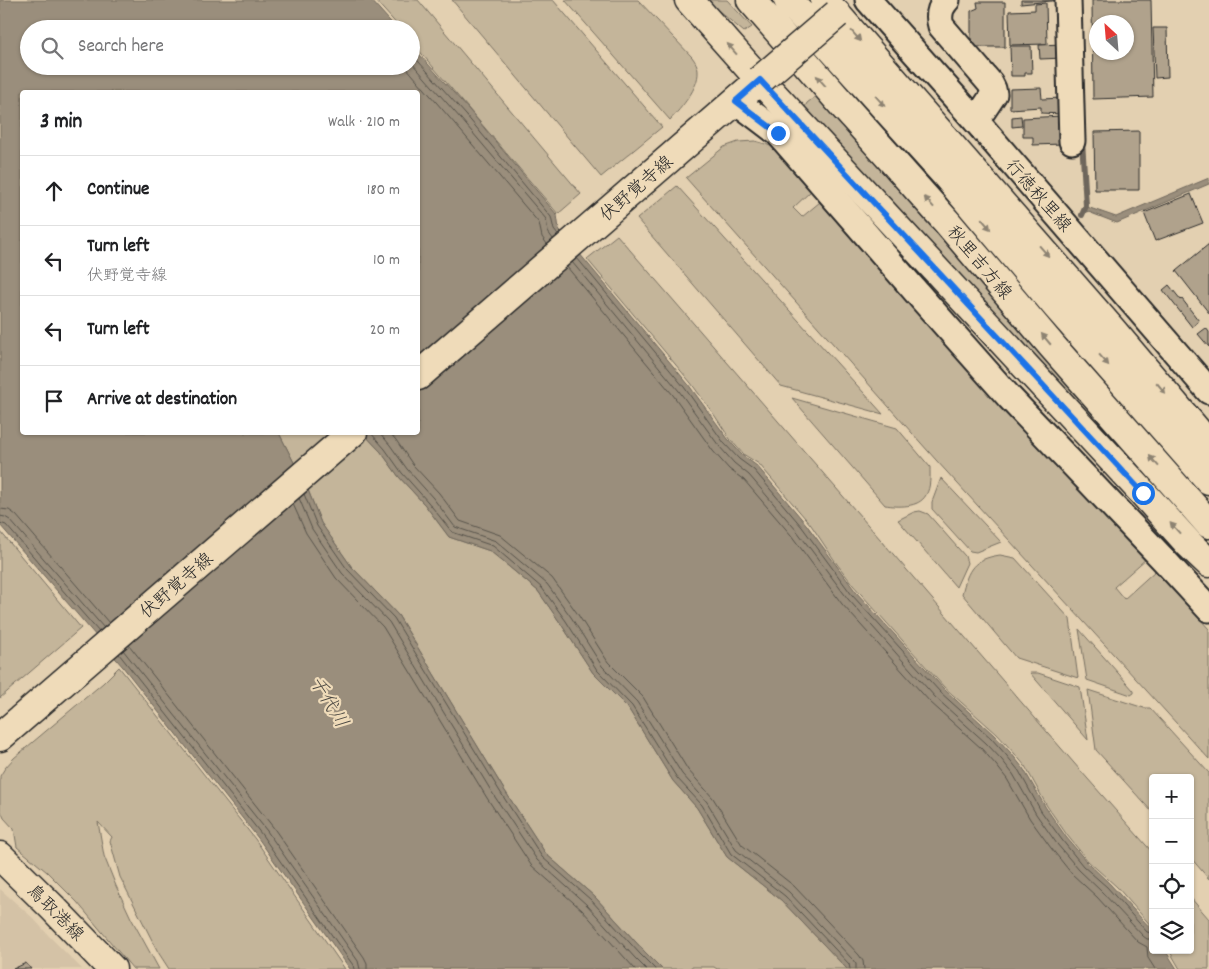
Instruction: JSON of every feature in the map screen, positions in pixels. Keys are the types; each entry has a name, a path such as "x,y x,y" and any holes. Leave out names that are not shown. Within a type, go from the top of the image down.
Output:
{"main road":[{"path":"689,0 760,80 1189,544 1209,563"},
{"name":"秋里吉方線","path":"751,0 1209,524"},
{"name":"秋里吉方線","path":"788,0 944,173 1057,307 1209,480"},
{"path":"847,3 1112,330 1209,445"},
{"name":"伏野覚寺線","path":"420,374 847,3"},
{"name":"伏野覚寺線","path":"0,737 350,435"},
{"name":"鳥取港線","path":"0,856 112,969"}],"street":[{"path":"946,0 942,4 940,12 941,26 994,89 994,94 976,121"},
{"path":"1068,0 1072,141"},
{"name":"行徳秋里線","path":"847,3 976,121 1209,391"},
{"path":"736,101 778,133 1010,398 1209,609"}],"shaded area":[{"path":"375,0 418,0 581,194 558,214 420,52 420,20 393,20"},
{"path":"452,0 553,0 662,127 601,177"},
{"path":"565,0 638,0 692,57 698,69 696,84 670,120"},
{"path":"706,0 727,0 752,27 744,32"},
{"path":"816,96 1099,419 1096,422 804,109 807,103"},
{"path":"755,141 766,144 782,154 796,169 811,191 793,208 802,217 820,202 1030,433 1147,558 1114,587 1124,599 1156,570 1209,629 1209,759 936,460 686,178 724,147 738,142"},
{"path":"677,186 883,414 781,386 637,219"},
{"path":"617,235 1149,848 1149,923 1117,887 1088,861 1067,835 1047,806 1025,766 1015,754 997,734 944,687 853,585 811,525 759,464 743,454 730,439 691,383 587,259"},
{"path":"792,398 897,428 930,467 928,492 926,495 923,499 913,504 902,506 885,505"},
{"path":"280,435 365,435 425,505 449,537 490,551 538,591 593,673 628,708 673,781 697,808 727,857 781,900 847,969 717,969 714,967 691,967 690,969 662,969 595,897 546,854 503,788 398,615 351,566 321,523 308,490"},
{"path":"941,478 1001,542 976,552 970,551 932,509 932,502"},
{"path":"920,511 928,514 965,556 967,563 956,587 898,520"},
{"path":"0,531 81,628 0,698"},
{"path":"1000,555 1015,558 1070,619 1078,678 1016,658 962,594 973,567 984,559"},
{"path":"1079,629 1134,693 1131,695 1087,680"},
{"path":"119,667 255,839 345,969 169,969 158,952 120,877 110,841 112,837 98,822 104,856 116,886 159,969 133,969 77,902 47,872 17,847 14,829 4,818 0,809 0,776 14,758 103,683"},
{"path":"1030,673 1038,673 1080,687 1088,740"},
{"path":"1088,690 1144,708 1150,708 1209,773 1209,879 1194,862 1194,774 1149,774 1149,809 1096,750"},
{"path":"0,889 34,919 82,969 0,969"},
{"path":"1194,902 1209,919 1209,969 1180,969 1171,954 1194,954"}],"water":[{"name":"千代川","path":"0,0 371,0 389,20 20,20 20,75 420,75 420,55 470,111 557,215 559,229 688,384 728,439 742,455 757,466 806,524 856,592 944,689 1011,753 1023,768 1046,808 1066,837 1087,862 1149,927 1149,954 1168,954 1177,969 847,969 781,900 727,857 697,808 673,781 628,708 593,673 538,591 490,551 449,537 425,505 365,435 420,435 420,90 20,90 20,435 280,435 308,490 321,523 351,566 398,615 503,788 546,854 595,897 662,969 350,969 258,838 123,667 0,525"},
{"path":"1209,178 1209,184 1117,223 1086,211 1087,207 1116,217"}],"building":[{"path":"1021,0 1061,0 1021,4"},
{"path":"1092,0 1151,0 1153,97 1093,99 1093,60 1134,60 1134,15 1092,15"},
{"path":"977,2 1005,2 1005,47 971,47 971,11 978,8"},
{"path":"1046,3 1047,44 1010,45 1009,11 1035,10 1035,4"},
{"path":"1153,28 1167,28 1168,77 1155,78"},
{"path":"1063,44 1064,58 1040,59 1039,45"},
{"path":"1010,46 1031,46 1032,73 1025,73 1025,76 1011,76"},
{"path":"1041,88 1042,99 1061,98 1061,114 1041,113 1041,107 1010,109 1010,89"},
{"path":"1021,116 1022,126 1012,127 1012,117"},
{"path":"1062,116 1063,144 1033,145 1033,137 1023,137 1023,118"},
{"path":"1139,131 1139,190 1095,190 1094,132"},
{"path":"1191,194 1203,223 1155,241 1144,213"},
{"path":"1209,244 1209,313 1176,271"},
{"path":"1169,285 1199,321 1192,327 1163,290"},
{"path":"1206,328 1209,332 1209,347 1198,334"},
{"path":"26,963 31,969 13,969"}],"waterway":[{"path":"1082,140 1086,206 1082,215"}],"route":[{"path":"778,133 736,101 760,80 1143,493"}]}
